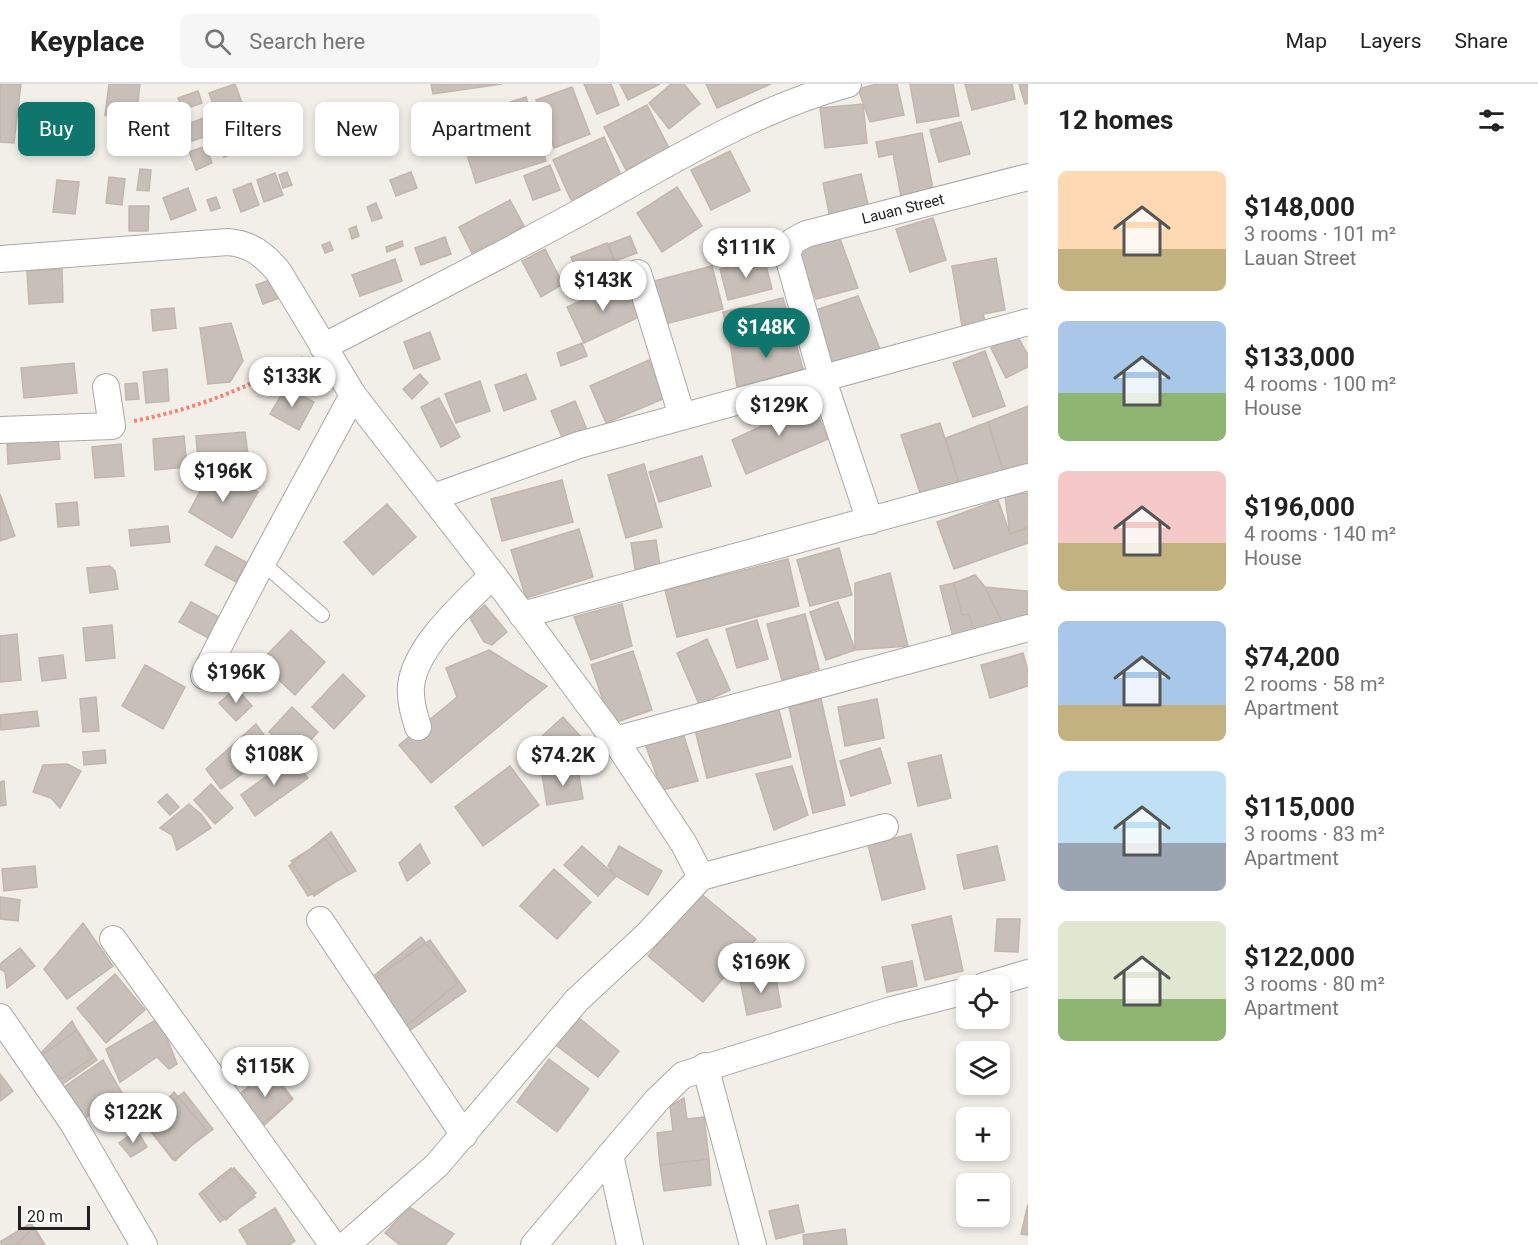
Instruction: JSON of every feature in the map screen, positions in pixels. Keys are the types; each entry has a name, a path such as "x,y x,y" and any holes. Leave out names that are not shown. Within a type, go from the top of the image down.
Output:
{"street":[{"path":"323,347 539,234 737,126 787,103 848,84"},
{"name":"Lauan Street","path":"822,377 787,253 793,241 806,234 1028,177"},
{"path":"0,259 228,242 244,244 255,249 278,271 353,395 434,497 615,740 666,816 701,878"},
{"path":"638,273 682,416"},
{"path":"434,497 579,445 1028,322"},
{"path":"822,377 870,521"},
{"path":"0,430 112,426 106,387"},
{"path":"204,676 238,606 264,564 353,395"},
{"path":"522,615 1028,477"},
{"path":"418,728 412,705 411,685 423,656 454,613 493,575"},
{"path":"615,740 1028,628"},
{"path":"346,1245 437,1165 578,1000 647,935 701,878 885,827"},
{"path":"320,920 464,1135"},
{"path":"113,939 333,1245"},
{"path":"1010,978 1028,973"},
{"path":"534,1245 657,1100 683,1075 705,1066 891,1010 956,994"},
{"path":"0,1017 73,1123 144,1245"},
{"path":"705,1066 753,1245"},
{"path":"610,1155 630,1245"}],"lane":[{"path":"264,564 322,615"}],"path":[{"path":"112,426 183,411 250,386 323,347"}],"building":[{"path":"0,84 21,84 14,143 0,142"},
{"path":"109,84 140,84 138,102 107,102 107,115 105,115"},
{"path":"235,84 242,102 212,102 209,93"},
{"path":"431,84 502,84 433,94"},
{"path":"584,84 611,84 619,105 597,114"},
{"path":"620,84 660,84 628,100"},
{"path":"671,84 684,84 700,104 669,129 649,103"},
{"path":"706,84 771,84 717,108"},
{"path":"877,84 897,84 904,115 870,122 858,89"},
{"path":"910,84 953,84 959,116 917,123"},
{"path":"965,84 1012,84 1015,99 972,110"},
{"path":"1019,84 1028,84 1028,103 1025,104"},
{"path":"572,87 590,134 554,148 552,102 537,102 536,100"},
{"path":"198,91 202,103 191,107 191,102 179,102 178,98"},
{"path":"526,97 528,102 511,102"},
{"path":"863,104 867,143 825,148 820,108"},
{"path":"647,105 669,148 626,170 604,127"},
{"path":"203,118 203,137 192,141 191,123"},
{"path":"961,122 970,154 939,162 930,130"},
{"path":"922,133 933,189 901,196 893,154 879,157 876,142"},
{"path":"604,137 622,177 571,200 553,160"},
{"path":"203,147 203,156 210,156 212,163 196,170 191,151"},
{"path":"730,151 750,191 711,210 691,170"},
{"path":"467,156 544,156 546,161 476,183"},
{"path":"550,165 560,190 533,200 524,176"},
{"path":"140,169 151,170 149,191 137,190"},
{"path":"287,172 292,185 283,188 279,175"},
{"path":"411,172 417,188 396,196 390,180"},
{"path":"275,173 283,195 264,202 257,180"},
{"path":"861,174 869,209 830,218 823,183"},
{"path":"109,177 125,179 122,205 106,203"},
{"path":"57,180 79,182 75,214 53,212"},
{"path":"251,183 259,205 241,212 233,190"},
{"path":"677,187 702,226 662,252 637,213"},
{"path":"188,188 196,210 171,220 163,198"},
{"path":"216,197 220,208 211,211 207,200"},
{"path":"510,200 524,226 472,253 459,227"},
{"path":"376,203 382,218 372,221 367,207"},
{"path":"129,206 149,206 148,231 129,231"},
{"path":"933,218 946,260 910,272 896,229"},
{"path":"356,226 359,236 352,239 349,229"},
{"path":"630,236 637,253 615,261 609,244"},
{"path":"839,236 858,288 816,299 797,249"},
{"path":"445,237 451,254 421,265 415,248"},
{"path":"402,241 403,246 387,252 386,247"},
{"path":"330,242 333,250 325,253 322,245"},
{"path":"607,243 615,265 579,278 571,257"},
{"path":"545,249 563,284 541,297 522,261"},
{"path":"764,257 772,289 728,300 720,269"},
{"path":"996,258 1005,310 983,314 985,321 962,326 952,266"},
{"path":"395,259 402,281 360,296 352,275"},
{"path":"712,266 723,309 665,324 654,281"},
{"path":"62,269 63,302 29,304 27,271"},
{"path":"275,278 282,297 263,304 256,285"},
{"path":"622,282 639,317 584,343 567,307"},
{"path":"858,296 880,349 829,365 813,311"},
{"path":"783,298 793,332 731,349 723,312"},
{"path":"174,308 176,328 153,331 151,310"},
{"path":"231,323 243,361 230,382 208,384 200,328"},
{"path":"430,332 440,359 414,369 404,342"},
{"path":"793,332 803,369 737,387 731,349"},
{"path":"1017,335 1028,355 1028,367 1006,378 991,348"},
{"path":"582,343 587,356 561,366 557,353"},
{"path":"985,351 1005,406 973,417 953,363"},
{"path":"649,360 665,398 606,423 590,386"},
{"path":"74,363 77,393 24,398 21,368"},
{"path":"167,369 169,401 146,403 143,372"},
{"path":"420,374 428,383 412,399 403,389"},
{"path":"526,374 536,399 504,411 495,385"},
{"path":"480,381 490,411 456,423 445,394"},
{"path":"137,383 139,399 126,400 125,384"},
{"path":"286,387 314,402 299,430 270,414"},
{"path":"439,398 460,437 441,447 421,407"},
{"path":"575,401 588,432 564,442 551,411"},
{"path":"813,403 828,439 746,474 732,440 764,425 758,411 772,406 784,415"},
{"path":"1028,406 1028,467 1004,473 988,422"},
{"path":"988,422 1004,473 959,484 946,438"},
{"path":"940,423 959,484 921,496 901,435"},
{"path":"245,432 248,455 198,460 196,436"},
{"path":"184,436 187,467 155,470 153,439"},
{"path":"58,438 60,459 8,464 7,443"},
{"path":"121,444 124,476 95,478 92,447"},
{"path":"702,456 711,486 659,502 649,472"},
{"path":"644,464 662,527 626,538 608,475"},
{"path":"211,471 258,492 232,538 189,512"},
{"path":"562,480 573,522 502,541 491,499"},
{"path":"1028,493 1028,527 1010,534 1005,496"},
{"path":"0,494 15,536 0,541"},
{"path":"998,500 1010,534 1028,528 1028,543 954,569 937,522"},
{"path":"77,502 79,525 58,527 56,504"},
{"path":"387,504 416,537 373,575 344,542"},
{"path":"168,526 170,542 131,546 129,530"},
{"path":"579,529 593,577 526,598 511,550"},
{"path":"656,540 660,566 635,569 631,543"},
{"path":"216,546 246,562 236,582 205,565"},
{"path":"839,548 852,595 810,606 797,560"},
{"path":"788,559 799,606 677,637 665,590"},
{"path":"110,566 115,571 118,589 90,593 87,568"},
{"path":"890,573 908,646 855,650 855,583"},
{"path":"975,575 985,587 1002,622 974,631 969,614 962,615 954,583"},
{"path":"954,583 962,615 969,614 974,631 953,637 940,586"},
{"path":"985,587 1027,591 1028,617 1002,622"},
{"path":"191,602 223,619 212,640 179,622"},
{"path":"838,602 855,650 826,660 810,612"},
{"path":"622,604 632,646 591,660 574,617"},
{"path":"485,605 507,632 492,645 484,642 470,618"},
{"path":"805,614 819,669 782,680 767,624"},
{"path":"757,620 768,659 737,668 726,629"},
{"path":"112,625 115,658 86,661 83,628"},
{"path":"291,630 325,662 295,695 260,662"},
{"path":"17,634 21,680 0,682 0,636"},
{"path":"707,639 730,690 699,704 677,653"},
{"path":"489,650 547,686 431,783 399,745 457,697 446,668"},
{"path":"633,651 652,710 611,724 591,665"},
{"path":"1023,653 1028,671 1028,686 990,698 981,665"},
{"path":"63,655 66,678 42,681 39,658"},
{"path":"145,665 185,687 163,729 122,706"},
{"path":"343,674 365,696 334,729 312,707"},
{"path":"236,688 252,706 236,721 219,703"},
{"path":"96,697 99,731 83,732 80,699"},
{"path":"821,699 845,805 813,813 789,707"},
{"path":"877,699 884,738 845,746 838,707"},
{"path":"778,706 791,757 707,778 694,726"},
{"path":"292,707 318,732 295,756 269,732"},
{"path":"37,711 39,726 1,730 0,715"},
{"path":"563,717 581,737 547,766 530,747"},
{"path":"256,724 275,750 221,789 206,769"},
{"path":"683,733 698,781 662,790 645,744"},
{"path":"880,748 891,783 851,796 840,761"},
{"path":"105,750 106,763 84,765 83,752"},
{"path":"941,755 951,798 918,806 908,763"},
{"path":"293,757 308,778 255,816 241,795"},
{"path":"67,764 81,771 60,808 51,798 33,792 43,765"},
{"path":"510,766 539,805 483,846 455,807"},
{"path":"792,766 808,815 774,830 756,774"},
{"path":"578,769 583,799 547,805 542,775"},
{"path":"4,781 6,805 0,806 0,782"},
{"path":"211,784 233,808 215,824 194,800"},
{"path":"167,794 179,807 170,815 158,802"},
{"path":"189,804 201,814 211,828 177,850 172,835 160,828"},
{"path":"331,832 356,871 308,896 289,866"},
{"path":"911,834 925,889 882,900 868,845"},
{"path":"326,839 349,873 314,896 291,861"},
{"path":"420,844 430,863 407,881 399,863"},
{"path":"582,846 616,876 598,896 564,865"},
{"path":"619,846 662,871 648,895 616,876 608,866"},
{"path":"997,846 1005,880 964,889 957,855"},
{"path":"35,866 37,887 4,891 2,869"},
{"path":"554,869 591,902 557,939 520,906"},
{"path":"700,893 756,939 703,1002 648,956"},
{"path":"0,897 20,900 18,921 0,919"},
{"path":"951,916 963,971 925,980 912,925"},
{"path":"997,919 1020,919 1018,952 995,951"},
{"path":"83,923 113,966 67,999 44,969"},
{"path":"421,937 458,983 406,1026 366,982"},
{"path":"430,940 466,991 409,1031 373,980"},
{"path":"20,948 35,966 7,988 5,972 0,969 0,964"},
{"path":"912,961 917,986 887,992 882,967"},
{"path":"775,973 781,1007 747,1015 740,980"},
{"path":"115,974 145,1010 106,1043 77,1008"},
{"path":"578,1017 619,1051 598,1077 556,1045"},
{"path":"159,1018 177,1064 169,1069 157,1057 120,1082 106,1049"},
{"path":"72,1021 92,1058 52,1085 35,1059"},
{"path":"77,1030 97,1060 53,1091 32,1062"},
{"path":"549,1059 589,1089 557,1132 517,1102"},
{"path":"103,1060 122,1093 78,1123 58,1091"},
{"path":"269,1068 293,1099 260,1129 239,1097"},
{"path":"269,1071 292,1100 260,1125 238,1095"},
{"path":"0,1074 13,1091 0,1101"},
{"path":"174,1092 207,1131 175,1161 146,1124"},
{"path":"184,1092 213,1129 173,1160 144,1123"},
{"path":"684,1098 687,1119 704,1117 709,1159 660,1165 657,1133 673,1131 670,1106"},
{"path":"137,1130 147,1147 131,1157 119,1143"},
{"path":"709,1159 711,1185 664,1191 660,1165"},
{"path":"231,1168 255,1197 220,1222 199,1194"},
{"path":"234,1168 256,1193 226,1220 204,1194"},
{"path":"1028,1204 1028,1235 1021,1234"},
{"path":"798,1205 804,1232 776,1239 769,1211"},
{"path":"409,1207 454,1234 445,1245 400,1245 385,1233"},
{"path":"275,1208 295,1241 289,1245 248,1245 239,1230"},
{"path":"31,1223 44,1245 2,1245 0,1242"},
{"path":"34,1227 45,1245 16,1245"},
{"path":"845,1229 847,1245 804,1245 803,1235"}]}
